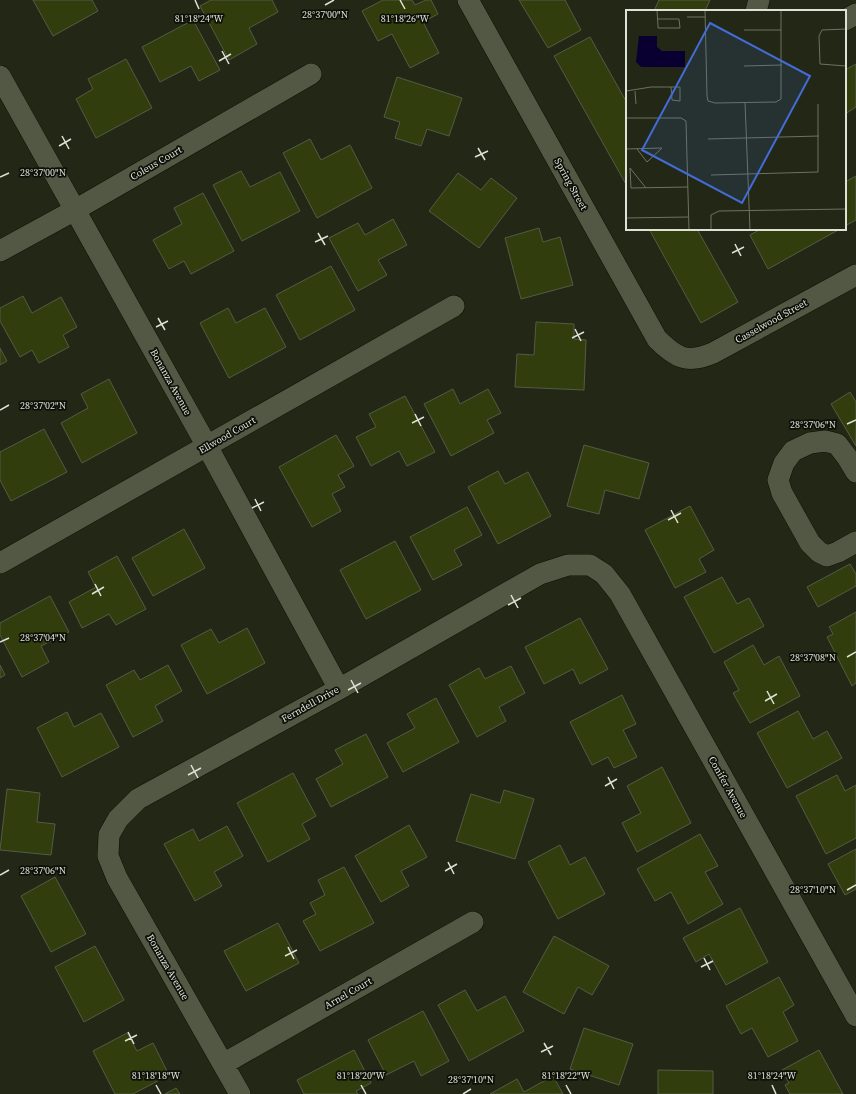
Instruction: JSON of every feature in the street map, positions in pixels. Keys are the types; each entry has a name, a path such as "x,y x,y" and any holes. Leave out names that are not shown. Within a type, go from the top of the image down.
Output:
{"street":[{"name":"Spring Street","path":"468,0 657,339 668,350 684,358"},
{"path":"756,10 760,0"},
{"path":"846,19 856,14"},
{"name":"Coleus Court","path":"0,251 75,210 311,74"},
{"name":"Bonanza Avenue","path":"0,76 207,446 339,688"},
{"name":"Casselwood Street","path":"684,358 702,358 713,353 856,275"},
{"name":"Ellwood Court","path":"0,563 454,306"},
{"path":"856,472 837,444 825,441 810,443 793,451 784,463 778,480 782,493 810,543 819,552 828,556 856,542"},
{"name":"Ferndell Drive","path":"109,835 118,819 138,799 339,688 540,574 568,565 590,565"},
{"name":"Conifer Avenue","path":"590,565 604,574 620,594 856,1016"},
{"name":"Bonanza Avenue","path":"109,835 108,856 116,878 240,1094"},
{"name":"Arnel Court","path":"223,1064 473,922"}],"building":[{"path":"33,0 92,0 98,11 53,36"},
{"path":"211,0 272,0 278,12 249,28 257,44 229,60 200,6"},
{"path":"383,0 412,0 415,5 426,0 431,0 438,14 423,22 439,53 410,68 392,34 378,41 362,11"},
{"path":"519,0 565,0 581,30 548,48"},
{"path":"659,0 710,0 705,10 654,10"},
{"path":"193,20 220,70 199,81 191,66 160,82 142,47"},
{"path":"590,37 626,101 626,184 554,56"},
{"path":"126,59 152,108 96,138 76,99 93,89 88,79"},
{"path":"856,64 856,107 846,113 846,69"},
{"path":"397,77 462,98 449,136 427,129 421,146 395,138 400,122 384,117"},
{"path":"310,139 321,160 350,145 372,188 317,218 283,153"},
{"path":"241,171 250,187 280,172 300,211 242,241 213,185"},
{"path":"458,173 481,190 491,178 517,198 479,248 429,211"},
{"path":"856,176 856,220 846,225 846,181"},
{"path":"203,193 234,251 191,274 184,261 169,269 153,240 182,224 174,208"},
{"path":"393,219 407,245 378,260 387,275 358,291 329,238 358,223 365,235"},
{"path":"539,228 543,242 560,237 573,285 521,299 505,238"},
{"path":"650,230 698,230 738,302 701,323"},
{"path":"759,230 838,230 768,269 750,235"},
{"path":"331,266 355,310 300,340 276,295"},
{"path":"23,296 32,313 61,297 77,327 63,335 69,347 39,363 32,350 20,357 0,321 0,308"},
{"path":"228,308 236,323 265,308 286,347 229,378 200,323"},
{"path":"536,322 574,324 574,339 586,340 584,390 515,387 517,354 534,355"},
{"path":"0,348 7,361 0,365"},
{"path":"109,379 137,433 82,463 61,423 88,408 81,394"},
{"path":"453,389 460,404 488,389 501,413 487,420 494,433 451,456 424,404"},
{"path":"850,392 856,402 856,446 831,404"},
{"path":"405,396 435,452 407,466 399,451 371,466 356,437 376,427 369,414"},
{"path":"44,429 67,472 11,501 0,480 0,452"},
{"path":"336,435 354,466 338,475 345,487 332,494 341,511 312,527 279,467"},
{"path":"584,445 649,463 639,499 605,490 599,514 567,506"},
{"path":"498,471 505,484 528,472 551,516 498,544 468,487"},
{"path":"690,506 714,550 699,559 706,572 675,588 645,530"},
{"path":"467,507 482,535 454,550 462,565 433,580 410,537"},
{"path":"184,529 205,568 153,596 132,558"},
{"path":"395,541 421,590 366,619 340,570"},
{"path":"117,556 146,609 116,625 109,614 82,628 69,602 96,587 88,572"},
{"path":"850,564 856,574 856,586 818,607 807,587"},
{"path":"722,577 737,604 749,598 764,626 714,653 684,597"},
{"path":"50,596 69,632 41,646 49,662 22,677 0,635 0,623"},
{"path":"856,612 856,683 852,686 827,637 833,634 829,627"},
{"path":"580,618 608,669 580,684 573,669 544,684 525,647"},
{"path":"247,628 265,663 207,694 181,645 211,629 219,643"},
{"path":"753,645 764,665 779,656 800,696 750,723 733,693 739,690 724,662"},
{"path":"0,665 5,675 0,678"},
{"path":"168,665 182,691 155,706 163,721 133,737 106,685 134,670 140,680"},
{"path":"511,666 525,693 499,707 506,721 477,737 449,685 479,668 485,679"},
{"path":"622,695 636,724 623,730 637,757 614,768 608,757 592,765 570,722"},
{"path":"436,698 459,742 403,772 387,743 415,728 407,714"},
{"path":"798,711 813,739 827,731 842,758 787,788 757,733"},
{"path":"67,712 74,727 101,713 119,747 62,777 37,728"},
{"path":"366,734 388,777 331,807 316,779 343,764 335,750"},
{"path":"662,767 691,823 637,852 622,823 641,813 627,786"},
{"path":"293,773 316,816 302,824 310,839 268,862 237,803"},
{"path":"837,775 845,791 856,785 856,838 826,854 796,796"},
{"path":"7,789 40,793 37,822 55,824 51,855 0,850"},
{"path":"504,790 534,799 515,859 456,841 471,794 500,803"},
{"path":"409,825 427,857 401,871 409,886 381,902 355,856"},
{"path":"227,826 243,856 214,872 222,886 195,901 164,844 193,829 199,841"},
{"path":"700,834 718,866 705,872 723,904 688,924 671,892 655,901 637,869"},
{"path":"560,845 570,865 585,857 605,894 558,919 528,862"},
{"path":"856,849 856,889 845,895 828,864"},
{"path":"344,867 374,923 320,951 303,921 316,914 310,903 325,895 318,880"},
{"path":"55,877 86,934 51,952 21,896"},
{"path":"740,908 768,962 726,985 709,954 696,962 683,938"},
{"path":"278,923 299,963 246,991 224,951"},
{"path":"554,936 609,966 592,995 578,987 564,1014 523,992"},
{"path":"95,946 124,1000 84,1022 55,967"},
{"path":"779,977 794,1005 783,1012 798,1041 768,1057 752,1028 741,1034 726,1006"},
{"path":"465,990 477,1011 505,996 524,1031 469,1061 438,1005"},
{"path":"423,1011 449,1061 421,1076 414,1061 386,1075 368,1040"},
{"path":"584,1028 633,1044 619,1085 570,1069"},
{"path":"127,1033 137,1051 153,1043 169,1075 133,1094 115,1094 93,1051"},
{"path":"354,1050 371,1083 356,1091 358,1094 304,1094 297,1080"},
{"path":"819,1050 843,1094 790,1094 785,1085 789,1083 782,1070"},
{"path":"658,1070 713,1071 713,1094 658,1094"},
{"path":"553,1076 563,1094 490,1094 517,1079 524,1092"},
{"path":"176,1088 180,1094 165,1094"}]}
